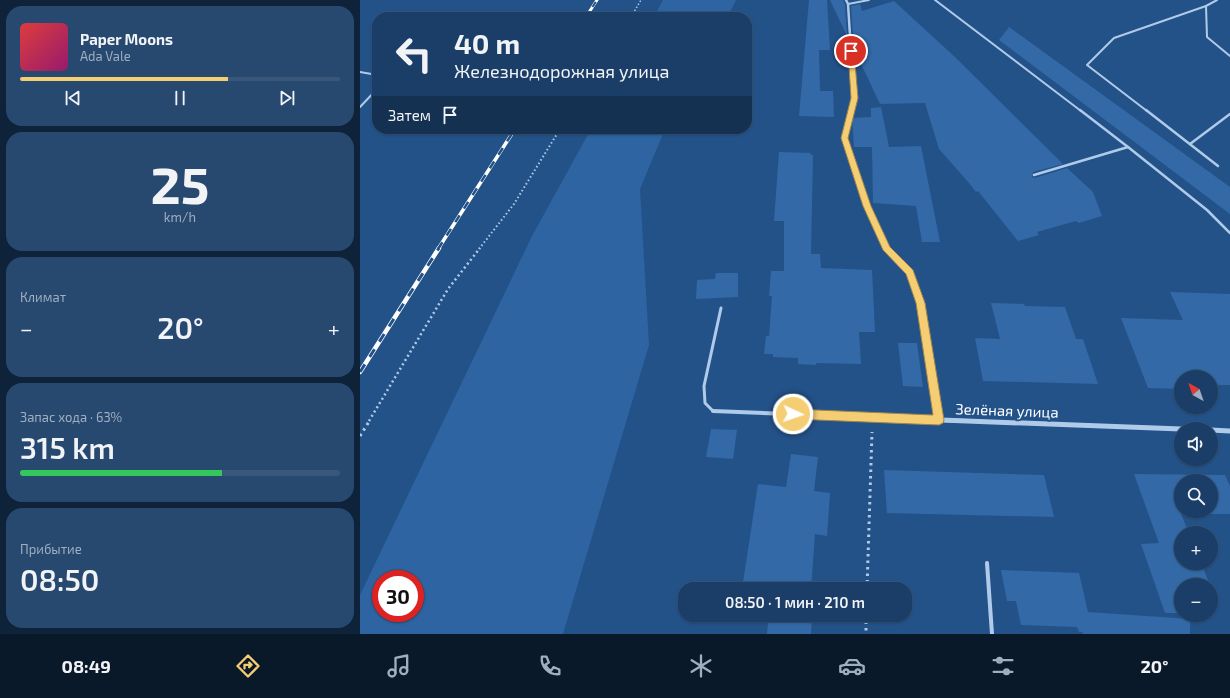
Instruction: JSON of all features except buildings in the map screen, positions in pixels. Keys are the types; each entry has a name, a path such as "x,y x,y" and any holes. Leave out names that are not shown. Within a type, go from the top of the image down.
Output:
{"street":[{"path":"847,2 854,98 844,138 867,206 887,250 910,272 920,303 939,420"},
{"name":"Зелёная улица","path":"713,410 1174,429"},
{"path":"1218,430 1230,431"}],"lane":[{"path":"847,2 869,0"},
{"path":"935,0 1128,146 1208,210 1230,233"},
{"path":"1217,0 1206,6 1114,38 1087,65 1218,166"},
{"path":"1206,6 1207,37 1230,56"},
{"path":"360,72 372,74"},
{"path":"360,107 372,95"},
{"path":"1190,144 1230,114"},
{"path":"1034,175 1128,146"},
{"path":"713,410 705,403 704,386 721,308"},
{"path":"987,563 992,634"}],"path":[{"path":"634,12 641,0"},
{"path":"360,436 448,289 514,204 557,134"},
{"path":"867,582 872,417"},
{"path":"866,622 866,634"}],"shaded area":[{"path":"663,0 736,0 728,12 657,12"},
{"path":"588,134 663,134 640,189 649,345 563,634 360,634 360,595 532,236"}],"railway":[{"path":"589,12 597,0"},
{"path":"438,249 512,134"},
{"path":"360,372 439,248"}],"route":[{"path":"793,414 939,420 920,303 910,272 887,250 867,206 844,138 854,98 851,51"}]}
